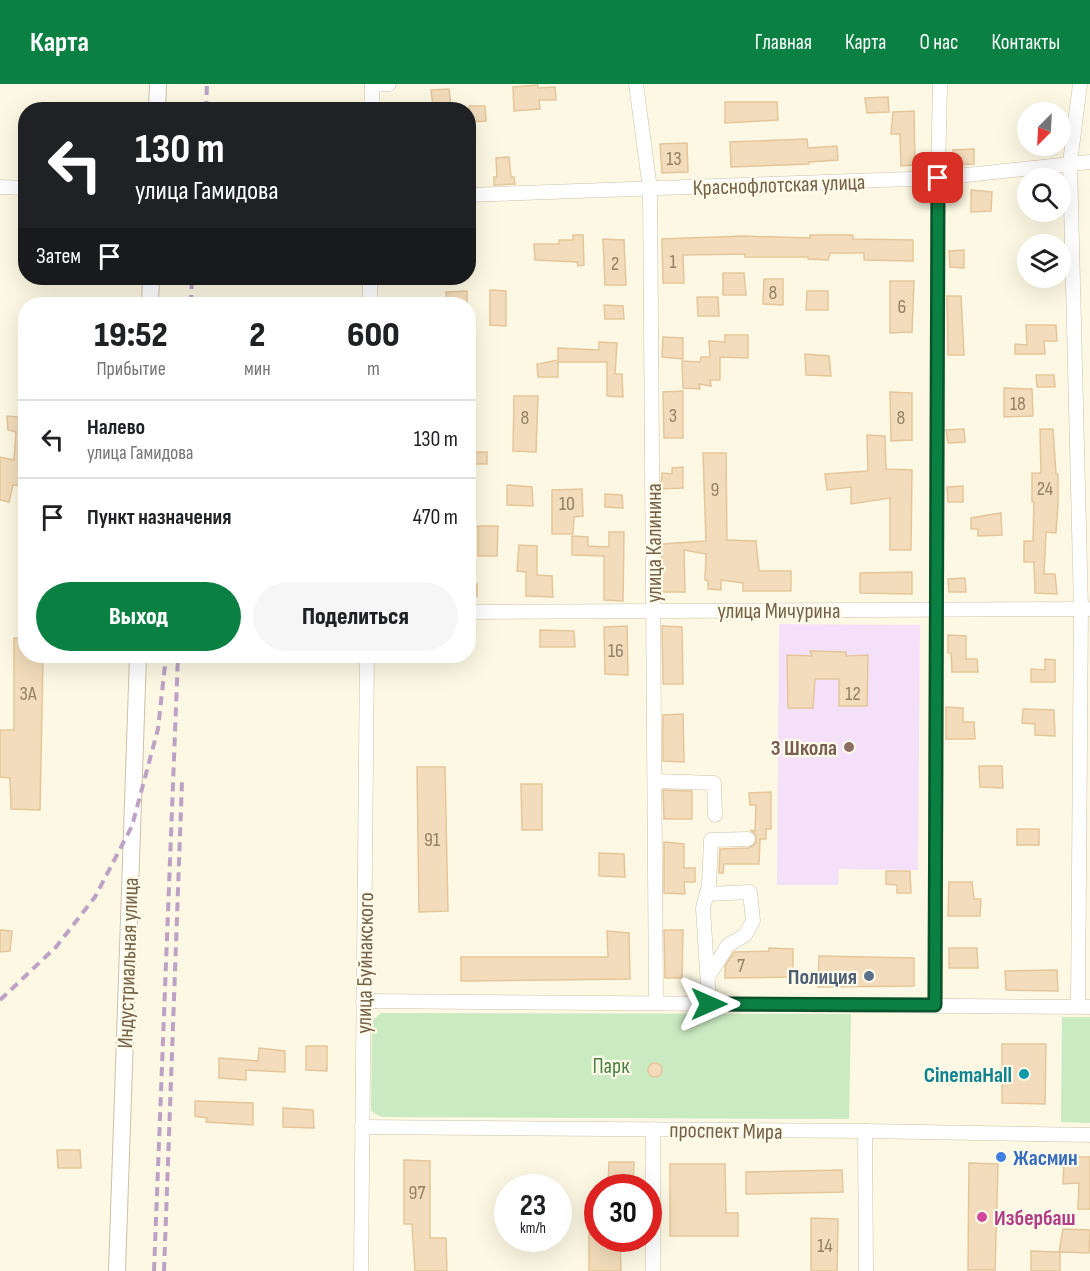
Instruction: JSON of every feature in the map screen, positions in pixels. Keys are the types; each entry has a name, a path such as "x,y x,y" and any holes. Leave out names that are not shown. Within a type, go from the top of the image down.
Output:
{"street":[{"path":"157,102 158,84"},
{"path":"372,102 372,85 389,84"},
{"name":"улица Калинина","path":"636,84 650,189 656,1003"},
{"path":"935,1005 940,84"},
{"path":"363,1000 1084,1007 1086,609 1070,163 1080,84"},
{"name":"Краснофлотская улица","path":"476,195 938,178 1090,162"},
{"path":"0,187 18,188"},
{"name":"улица Мичурина","path":"476,612 1086,609"},
{"name":"Индустриальная улица","path":"117,1271 138,663"},
{"name":"улица Буйнакского","path":"361,1271 367,663"},
{"path":"654,781 714,783 715,815"},
{"path":"709,1004 703,908 709,885 711,840 748,838"},
{"path":"707,894 750,892 753,921 745,935 728,945 708,977"},
{"name":"проспект Мира","path":"362,1127 1090,1135"},
{"path":"653,1129 653,1271"},
{"path":"865,1131 866,1271"}],"shaded area":[{"name":"3 Школа","path":"779,624 920,625 918,870 839,869 838,885 777,885"}],"green space":[{"name":"Парк","path":"381,1013 851,1014 849,1119 382,1117 371,1110 372,1021"},
{"path":"1062,1017 1090,1017 1090,1123 1061,1122"}],"building":[{"path":"538,85 538,88 555,87 556,100 539,100 540,109 514,111 513,87"},
{"path":"449,89 451,102 432,102 431,90"},
{"path":"888,97 889,112 867,113 865,98"},
{"path":"725,102 777,102 778,120 725,123"},
{"path":"476,106 485,106 486,121 476,122"},
{"path":"914,111 915,165 901,166 900,134 891,134 893,112"},
{"path":"807,139 808,148 837,146 838,160 809,162 809,164 731,167 730,142"},
{"path":"687,143 688,172 662,173 660,144"},
{"path":"974,149 974,164 953,165 953,150"},
{"path":"509,157 511,177 514,177 515,184 494,185 494,177 497,177 496,158"},
{"path":"971,190 992,192 991,211 971,212"},
{"path":"573,235 583,235 584,265 578,266 577,262 535,260 534,244 559,244 559,240 573,240"},
{"path":"810,235 853,235 853,239 913,240 913,261 864,260 864,253 830,253 828,260 808,259 808,257 745,257 745,254 683,255 684,283 663,283 662,239 743,236 810,238"},
{"path":"603,239 624,240 626,285 605,285"},
{"path":"964,250 964,268 950,267 949,251"},
{"path":"723,273 744,273 746,295 723,295"},
{"path":"764,279 783,279 783,305 763,304"},
{"path":"890,281 914,281 912,332 890,333"},
{"path":"490,290 506,291 506,326 490,325"},
{"path":"467,291 467,297 446,297 446,292"},
{"path":"807,291 828,291 828,310 806,310"},
{"path":"947,296 961,296 964,355 948,355"},
{"path":"697,297 718,297 719,316 698,316"},
{"path":"604,305 623,306 624,319 605,319"},
{"path":"1026,325 1056,325 1057,341 1044,341 1045,354 1015,354 1015,344 1027,345"},
{"path":"725,335 748,335 748,358 720,357 720,380 710,380 711,386 699,384 700,389 683,388 682,361 700,362 701,357 710,357 709,341 725,342"},
{"path":"663,337 683,338 683,359 662,357"},
{"path":"599,342 617,343 615,374 622,374 623,397 607,396 607,362 558,362 558,377 538,377 537,364 558,360 558,348 599,350"},
{"path":"805,354 829,356 831,376 806,375"},
{"path":"1036,375 1054,375 1055,387 1037,387"},
{"path":"1004,388 1032,389 1033,416 1004,417"},
{"path":"683,391 683,438 664,438 663,392"},
{"path":"890,392 912,393 912,440 891,441"},
{"path":"514,396 538,396 536,452 513,451"},
{"path":"7,416 18,417 18,486 13,485 9,502 0,500 0,457 14,460 16,432 8,430"},
{"path":"964,429 965,442 948,443 946,430"},
{"path":"1040,429 1053,429 1056,474 1058,474 1056,533 1046,532 1044,574 1055,574 1057,594 1035,593 1034,562 1024,562 1024,541 1033,541 1032,473 1041,473"},
{"path":"867,435 885,436 886,469 912,470 911,550 890,550 890,498 851,504 851,487 827,490 825,474 868,471"},
{"path":"476,452 487,452 487,464 476,464"},
{"path":"703,453 726,453 727,540 756,541 759,571 791,571 791,591 743,591 743,583 721,580 721,590 708,589 708,581 705,580 706,554 684,550 685,592 662,592 662,544 706,541"},
{"path":"683,467 683,488 661,489 662,473 672,474 672,468"},
{"path":"507,485 532,487 533,506 507,505"},
{"path":"963,486 963,502 948,502 947,487"},
{"path":"582,489 583,516 574,517 573,534 552,534 552,490"},
{"path":"605,494 622,495 623,508 605,507"},
{"path":"1001,513 1002,535 978,536 978,529 971,529 971,518"},
{"path":"478,526 498,526 497,556 478,556"},
{"path":"609,532 624,532 623,601 604,600 604,556 572,555 572,536 588,537 588,546 609,547"},
{"path":"519,545 537,546 537,575 552,576 553,597 526,596 526,572 517,571"},
{"path":"912,572 912,594 860,593 860,573"},
{"path":"965,578 966,592 949,592 948,579"},
{"path":"627,626 628,675 605,674 604,627"},
{"path":"662,626 682,627 683,684 663,684"},
{"path":"540,630 574,631 575,647 540,647"},
{"path":"948,635 966,636 966,659 977,659 978,672 952,672 951,653 948,653"},
{"path":"14,638 18,638 18,663 43,663 40,810 11,809 10,778 0,777 0,730 14,730"},
{"path":"810,651 846,652 846,656 868,655 867,706 839,706 839,679 815,679 813,708 788,708 787,655 812,656"},
{"path":"1045,659 1055,660 1055,682 1031,682 1031,669 1045,670"},
{"path":"946,707 963,708 963,722 974,722 975,739 946,739"},
{"path":"1023,709 1054,710 1055,736 1035,735 1035,724 1022,723"},
{"path":"683,714 684,762 663,761 663,715"},
{"path":"979,766 1002,766 1003,788 980,787"},
{"path":"417,767 445,767 448,911 419,912"},
{"path":"521,784 542,784 542,830 522,830"},
{"path":"663,790 692,791 692,819 664,819"},
{"path":"771,792 771,829 766,829 766,839 760,839 759,864 724,864 723,873 719,873 720,849 749,848 756,843 756,835 750,830 755,831 756,805 750,805 749,793"},
{"path":"1017,829 1039,829 1039,845 1017,845"},
{"path":"664,842 684,844 684,868 695,868 695,882 684,882 685,894 664,893"},
{"path":"599,853 624,854 625,877 599,876"},
{"path":"886,871 910,871 911,893 897,893 897,885 886,884"},
{"path":"949,882 972,882 974,899 981,899 980,916 948,916"},
{"path":"0,930 12,931 10,951 0,952"},
{"path":"664,930 683,930 682,978 665,978"},
{"path":"607,931 629,933 630,979 461,981 461,957 608,957"},
{"path":"769,948 793,949 793,977 725,978 725,966 734,952 769,951"},
{"path":"949,948 977,948 978,968 949,968"},
{"path":"819,956 914,958 914,986 818,987"},
{"path":"1057,970 1058,991 1006,990 1005,971"},
{"name":"CinemaHall","path":"1002,1044 1046,1044 1045,1104 1002,1103"},
{"path":"306,1046 327,1046 327,1071 306,1070"},
{"path":"259,1048 285,1051 285,1072 246,1070 246,1080 219,1078 219,1058 258,1061"},
{"path":"652,1063 658,1063 662,1070 658,1077 652,1077 648,1073 648,1067"},
{"path":"195,1101 253,1103 253,1125 206,1122 207,1118 195,1116"},
{"path":"283,1108 313,1110 314,1128 283,1127"},
{"path":"57,1150 80,1150 81,1168 58,1168"},
{"path":"1064,1157 1090,1157 1090,1209 1078,1209 1079,1183 1063,1184"},
{"path":"404,1160 430,1161 430,1238 446,1238 447,1271 415,1271 412,1224 404,1224"},
{"path":"609,1162 634,1162 634,1174 609,1174"},
{"name":"Избербаш","path":"969,1163 998,1164 995,1270 968,1270"},
{"path":"670,1164 725,1164 726,1213 738,1213 738,1236 670,1236"},
{"path":"842,1170 843,1192 746,1194 746,1172"},
{"path":"811,1218 838,1219 837,1271 811,1271"},
{"path":"1063,1229 1090,1230 1089,1253 1060,1252 1060,1271 1031,1271 1031,1251 1059,1252"},
{"path":"589,1252 620,1252 621,1271 589,1271"}],"railway":[{"path":"206,102 207,84"},
{"path":"191,297 192,285"},
{"path":"154,1271 178,663"},
{"path":"0,1000 56,947 95,897 132,826 158,729 165,665"},
{"path":"164,1271 182,781"}],"place":[{"name":"3 Школа","path":"849,747"},
{"name":"Полиция","path":"869,976"},
{"name":"CinemaHall","path":"1024,1074"},
{"name":"Жасмин","path":"1001,1157"},
{"name":"Избербаш","path":"982,1217"}],"route":[{"path":"709,1004 935,1005 938,178"}]}
